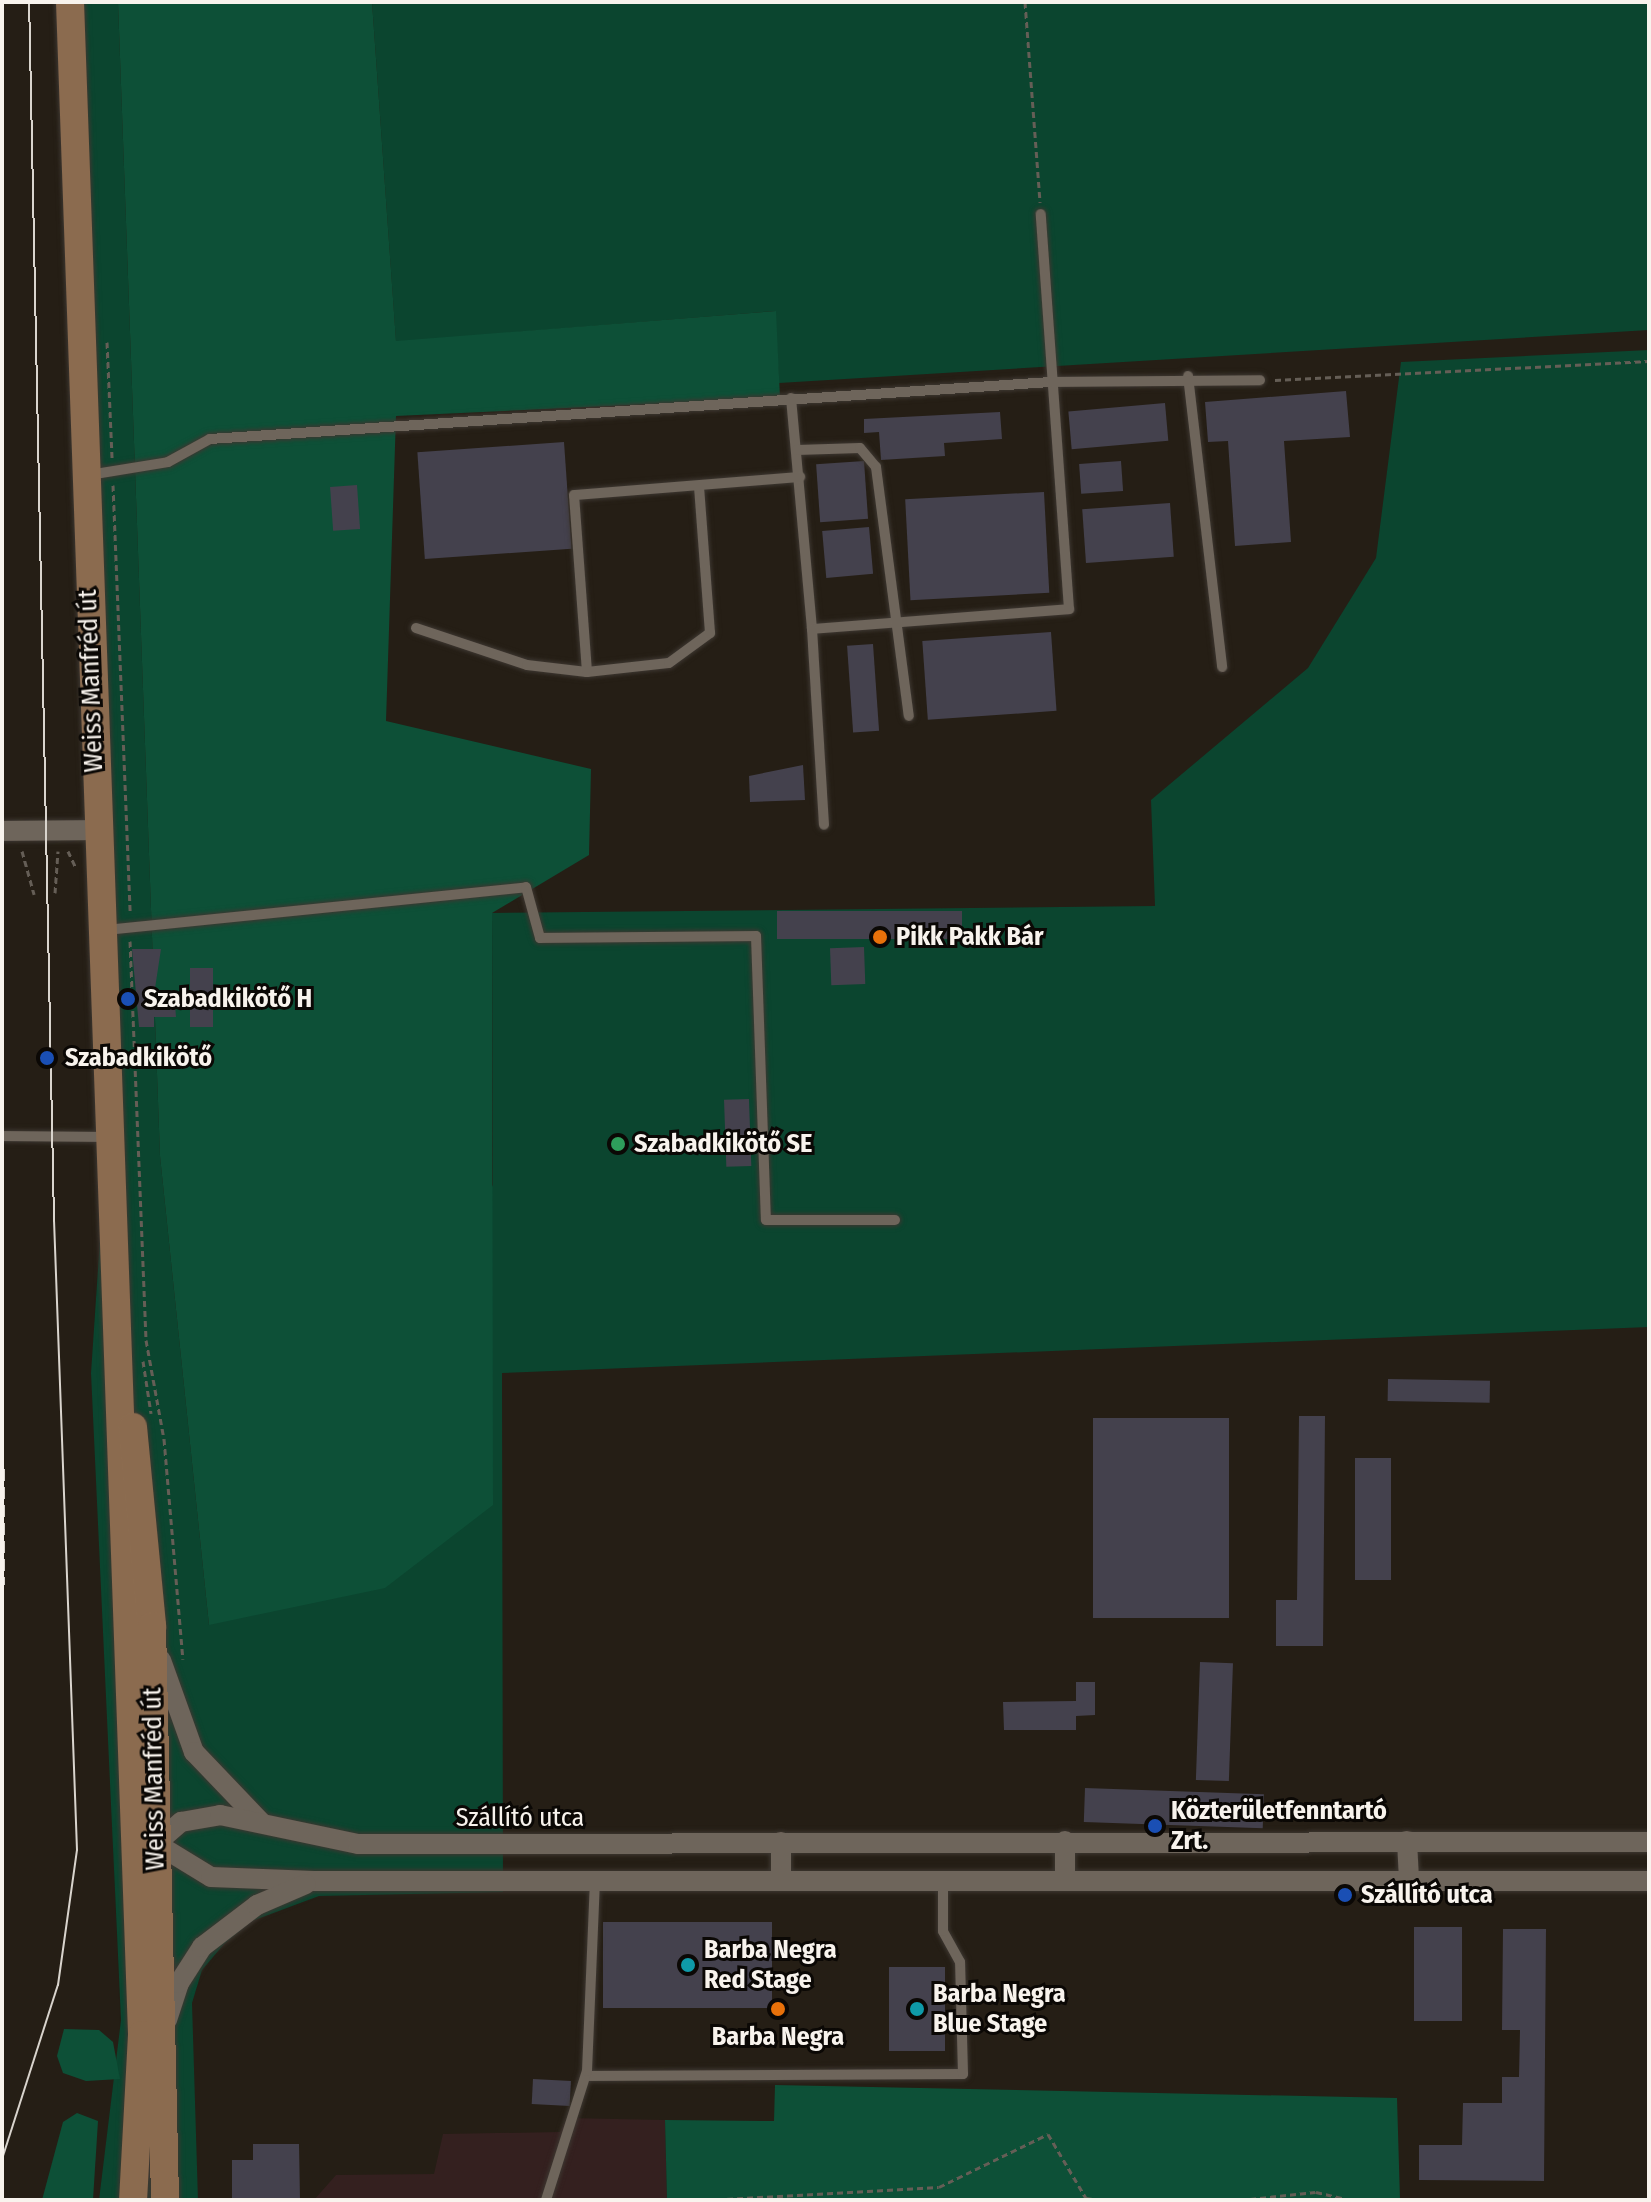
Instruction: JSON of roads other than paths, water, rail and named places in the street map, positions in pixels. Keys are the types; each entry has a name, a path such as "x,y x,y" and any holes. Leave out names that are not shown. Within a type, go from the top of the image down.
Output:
{"main road":[{"name":"Weiss Manfréd út","path":"70,2 83,476 107,1137 122,1359 145,1501 152,1626 154,1843 164,2031 165,2200"},
{"name":"Weiss Manfréd út","path":"122,1359 118,1503 143,2103 135,2191"}],"street":[{"path":"7,837 97,830"},
{"path":"152,1626 194,1752 261,1822"},
{"path":"128,1795 154,1843 211,1877 314,1881 1649,1881"},
{"name":"Szállító utca","path":"154,1843 199,1817 261,1822 358,1844 1649,1842"},
{"path":"1065,1841 1065,1879"},
{"path":"1407,1841 1409,1880"},
{"path":"781,1842 781,1880"},
{"path":"134,1879 154,1843"},
{"path":"512,1881 513,1844"},
{"path":"164,2031 179,1983 202,1947 257,1905 314,1881"}],"lane":[{"path":"812,629 1069,609 1041,214"},
{"path":"83,476 150,468 210,439 1051,382 1188,376 1260,380"},
{"path":"1188,376 1222,667"},
{"path":"791,398 812,629 824,825"},
{"path":"797,450 860,448 876,467 909,716"},
{"path":"587,672 574,495 800,477"},
{"path":"416,628 527,665 587,672 669,663 710,633 699,487"},
{"path":"100,930 526,887 540,938 756,936 766,1220 895,1220"},
{"path":"2,1136 107,1137"},
{"path":"586,2076 963,2074 960,1962 943,1931 943,1880"},
{"path":"546,2200 586,2076 596,1881"}],"tram line":[{"path":"2,2159 58,1985 77,1850 54,1221 29,2"}],"railway":[{"path":"2,1469 2,1585"}],"place":[{"name":"Pikk Pakk Bár","path":"880,937"},
{"name":"Szabadkikötő H","path":"128,999"},
{"name":"Szabadkikötő","path":"47,1058"},
{"name":"Szabadkikötő SE","path":"618,1144"},
{"name":"Közterületfenntartó Zrt.","path":"1155,1826"},
{"name":"Szállító utca","path":"1345,1895"},
{"name":"Barba Negra Red Stage","path":"688,1965"},
{"name":"Barba Negra","path":"778,2009"},
{"name":"Barba Negra Blue Stage","path":"917,2009"}]}
